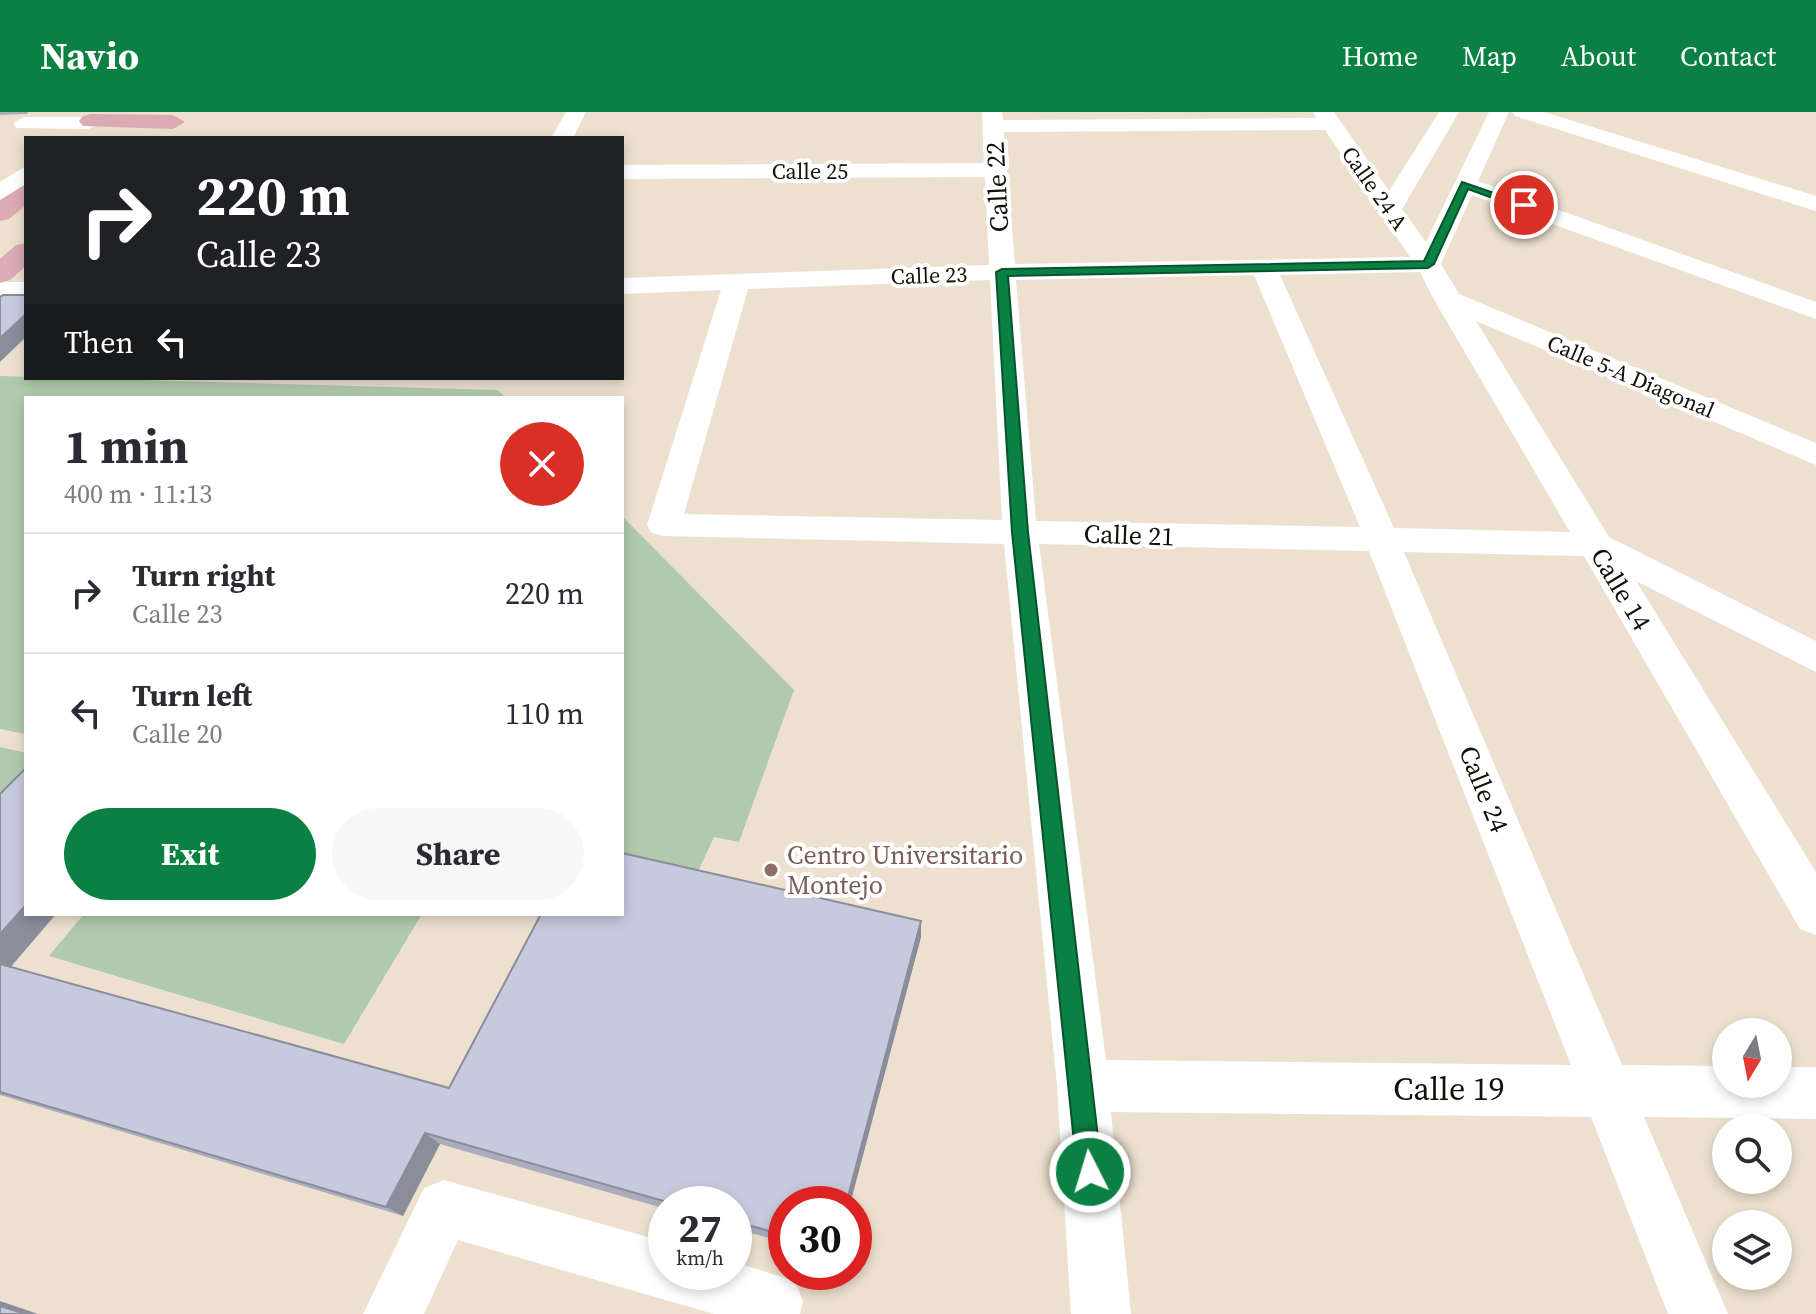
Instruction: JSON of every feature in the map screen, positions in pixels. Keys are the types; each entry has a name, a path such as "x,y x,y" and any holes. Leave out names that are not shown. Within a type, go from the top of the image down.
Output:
{"main road":[{"path":"104,121 171,124"},
{"path":"0,274 24,253"}],"street":[{"path":"563,136 576,112"},
{"path":"1390,209 1449,112"},
{"path":"1428,264 1499,112"},
{"path":"1522,112 1816,204"},
{"path":"1009,119 1327,118"},
{"name":"Calle 24 A","path":"1327,118 1428,264"},
{"name":"Calle 22","path":"1009,119 997,170 1020,532 1083,1086 1101,1314"},
{"path":"24,123 104,121"},
{"path":"74,136 104,121"},
{"name":"Calle 25","path":"624,172 997,170"},
{"path":"10,195 24,176"},
{"path":"1465,184 1816,311"},
{"name":"Calle 23","path":"624,286 1002,272 1428,264"},
{"name":"Calle 14","path":"1428,264 1816,914"},
{"name":"Calle 24","path":"1264,267 1383,542 1698,1314"},
{"name":"Calle 21","path":"737,282 664,525 1594,544"},
{"path":"0,290 24,290"},
{"name":"Calle 5-A Diagonal","path":"1446,298 1816,455"},
{"path":"1594,544 1816,658"},
{"name":"Calle 19","path":"1083,1086 1816,1093"},
{"path":"393,1314 444,1208 648,1267"},
{"path":"731,1290 774,1302 770,1314"}],"green space":[{"path":"0,376 24,377 24,380 142,380 498,390 504,396 24,396 24,734 0,729"},
{"path":"624,518 794,690 739,842 714,837 696,876 624,861"},
{"path":"0,747 24,753 24,783 0,808"},
{"path":"82,916 421,916 344,1044 49,956"}],"building":[{"path":"24,295 24,316 0,338 0,297"},
{"path":"24,770 24,907 0,934 0,794"},
{"path":"624,853 921,921 851,1186 768,1186 768,1231 752,1226 752,1186 648,1186 648,1197 425,1133 386,1207 0,1092 0,964 449,1088 540,916 624,916"},
{"path":"0,1306 25,1314 0,1314"}],"place":[{"name":"Centro Universitario Montejo","path":"771,870"}],"route":[{"path":"1090,1172 1020,532 1002,272 1428,264 1465,184 1524,205"}]}
